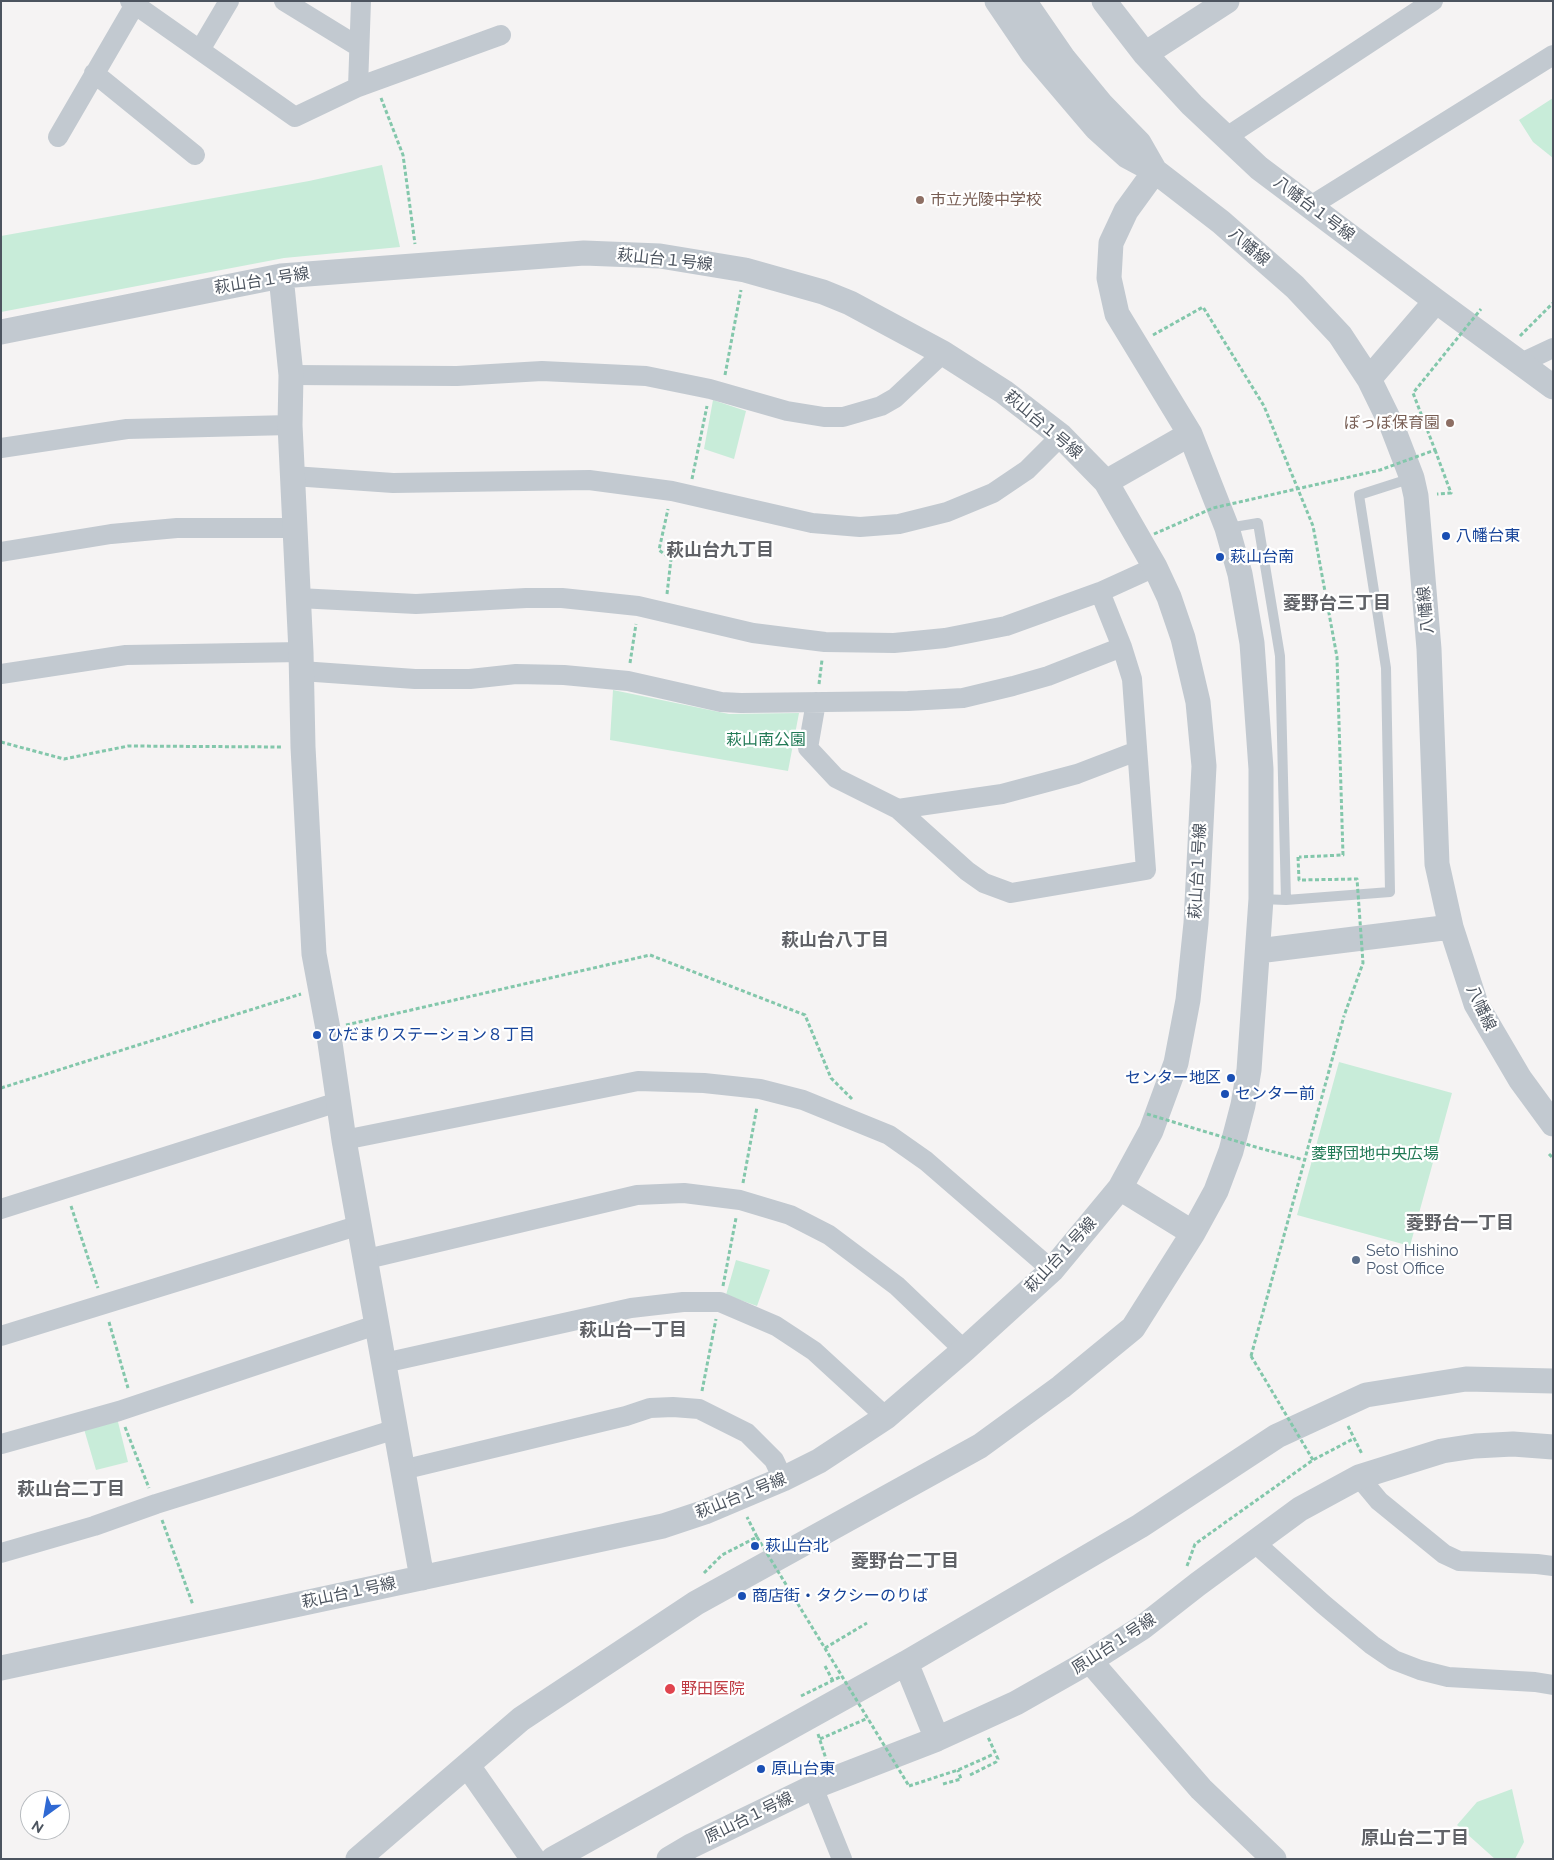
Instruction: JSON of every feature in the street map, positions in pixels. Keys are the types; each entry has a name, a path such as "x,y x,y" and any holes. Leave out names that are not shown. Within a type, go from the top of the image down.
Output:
{"street":[{"path":"200,50 229,1"},
{"path":"284,1 359,47"},
{"path":"361,1 359,47 366,85"},
{"name":"八幡線","path":"997,1 1033,54 1096,128 1126,156 1155,171 1221,222 1295,288 1340,335 1369,379 1392,426 1414,487 1430,648 1437,864 1451,927 1476,1004 1520,1079 1553,1124"},
{"name":"八幡線","path":"1024,1 1064,59 1101,104 1139,142 1155,171"},
{"name":"八幡台１号線","path":"1104,1 1145,54 1192,106 1259,168 1553,387"},
{"path":"1145,54 1228,1"},
{"path":"1225,138 1433,1"},
{"path":"58,137 134,2 295,117 366,85 501,35"},
{"path":"1309,207 1553,55"},
{"path":"94,73 195,155"},
{"path":"358,1859 521,1720 696,1602 980,1446 1061,1387 1133,1328 1193,1232 1216,1191 1231,1151 1243,1105 1249,1070 1261,899 1261,769 1252,643 1240,574 1227,528 1190,434 1117,314 1110,278 1111,243 1126,211 1155,171"},
{"name":"萩山台１号線","path":"1,332 281,276 584,253 660,256 745,270 823,292 850,303 943,353 1004,392 1062,436 1106,482 1155,567 1169,597 1183,638 1198,702 1204,766 1196,923 1188,1000 1176,1063 1151,1131 1120,1188 1052,1270 886,1418 819,1461 783,1479 705,1512 663,1526 1,1668"},
{"path":"281,276 291,375 290,425 296,528 303,747 314,954 376,1325 422,1578"},
{"path":"1369,379 1436,301"},
{"path":"1521,363 1553,348"},
{"path":"291,375 457,376 542,371 646,376 716,390 787,411 824,417 843,417 880,406 895,398 943,353"},
{"path":"1,448 127,430 290,425"},
{"path":"1106,482 1190,434"},
{"path":"293,476 393,483 589,480 681,492 812,523 860,527 899,524 947,512 993,492 1027,470 1062,436"},
{"path":"1,552 111,534 177,528 296,528"},
{"path":"298,598 416,604 562,598 638,606 753,633 825,642 894,643 917,642 1006,626 1100,592 1155,567"},
{"path":"816,702 808,748 836,778 898,809 967,871 984,883 1011,893 1146,870 1132,679 1122,647 1100,592"},
{"path":"1,674 126,655 301,661 415,679 470,679 516,674 564,674 628,681 721,702 816,702 963,698 1048,676 1122,647"},
{"path":"898,809 1002,794 1077,774 1136,751"},
{"path":"1258,951 1451,927"},
{"path":"344,1140 638,1081 704,1083 760,1089 803,1100 889,1135 926,1161 1052,1270"},
{"path":"1,1209 338,1102"},
{"path":"1120,1188 1193,1232"},
{"path":"366,1259 637,1195 684,1193 740,1200 790,1215 829,1236 898,1286 964,1350"},
{"path":"1,1336 360,1225"},
{"path":"384,1363 631,1308 683,1302 720,1302 776,1326 814,1351 886,1418"},
{"path":"1,1444 118,1411 376,1325"},
{"path":"553,1859 806,1705 906,1663 1140,1526 1277,1436 1366,1395 1466,1379 1553,1381"},
{"path":"402,1470 626,1416 650,1408 673,1407 699,1409 747,1433 774,1460 783,1479"},
{"path":"1,1553 94,1526 164,1501 396,1428"},
{"name":"原山台１号線","path":"669,1859 694,1852 823,1783 937,1739 1016,1703 1090,1661 1143,1627 1300,1508 1366,1474 1442,1451 1475,1446 1514,1444 1553,1447"},
{"path":"1366,1474 1379,1501 1444,1554 1459,1561 1553,1566"},
{"path":"1254,1542 1323,1604 1372,1645 1394,1660 1420,1670 1448,1677 1535,1682 1553,1685"},
{"path":"1090,1661 1201,1789 1274,1859"},
{"path":"906,1663 937,1739"},
{"path":"468,1766 533,1859"},
{"path":"823,1783 842,1859"}],"lane":[{"path":"1261,899 1286,900 1390,892 1386,668 1359,495 1414,487"},
{"path":"1227,528 1258,523 1278,647 1286,900"}],"path":[{"path":"366,85 404,155 418,265"},
{"path":"664,612 670,559 659,550 716,390 745,270"},
{"path":"1519,336 1553,303"},
{"path":"1134,344 1204,307 1264,406 1313,526 1337,658 1343,855 1298,857 1299,880 1357,879 1363,963 1344,1016 1251,1356 1313,1460"},
{"path":"1414,487 1451,493 1413,393 1481,309"},
{"path":"1154,534 1213,508 1380,470 1435,450"},
{"path":"628,681 638,606"},
{"path":"816,702 825,642"},
{"path":"1,742 64,759 128,746 303,747"},
{"path":"328,1029 650,955 805,1015 831,1078 857,1103"},
{"path":"1,1088 321,988"},
{"path":"699,1409 760,1089"},
{"path":"1147,1114 1304,1160"},
{"path":"1549,1154 1553,1158"},
{"path":"1340,1407 1366,1474"},
{"path":"1198,1584 1187,1566 1195,1544 1313,1460 1353,1439"},
{"path":"745,1514 757,1537 909,1786 958,1770 994,1754"},
{"path":"722,1555 757,1537"},
{"path":"825,1648 867,1623"},
{"path":"825,1666 836,1685"},
{"path":"823,1783 820,1739 806,1705 842,1676"},
{"path":"820,1739 868,1718"},
{"path":"970,1775 995,1764 998,1759 994,1754 988,1736"},
{"path":"943,1784 960,1779 958,1770"}],"green space":[{"path":"1553,98 1553,158 1533,142 1519,120"},
{"path":"382,165 400,247 284,258 1,312 1,236 309,181"},
{"path":"713,400 746,411 734,459 704,449"},
{"name":"萩山南公園","path":"613,690 729,714 799,713 788,771 610,740"},
{"name":"菱野団地中央広場","path":"1339,1062 1452,1093 1410,1246 1297,1215"},
{"path":"736,1260 770,1270 757,1306 726,1295"},
{"path":"117,1418 128,1462 96,1470 84,1429"},
{"path":"1512,1789 1524,1842 1515,1859 1495,1859 1457,1825 1477,1802"}],"place":[{"name":"市立光陵中学校","path":"920,200"},
{"name":"ぽっぽ保育園","path":"1450,423"},
{"name":"八幡台東","path":"1446,536"},
{"name":"萩山台南","path":"1220,557"},
{"name":"ひだまりステーション８丁目","path":"317,1035"},
{"name":"センター地区","path":"1231,1078"},
{"name":"センター前","path":"1225,1094"},
{"name":"Seto Hishino Post Office","path":"1356,1260"},
{"name":"萩山台北","path":"755,1546"},
{"name":"商店街・タクシーのりば","path":"742,1596"},
{"name":"野田医院","path":"670,1689"},
{"name":"原山台東","path":"761,1769"}],"district":[{"name":"萩山台九丁目","path":"720,551"},
{"name":"菱野台三丁目","path":"1337,604"},
{"name":"萩山台八丁目","path":"835,941"},
{"name":"菱野台一丁目","path":"1460,1224"},
{"name":"萩山台一丁目","path":"633,1331"},
{"name":"萩山台二丁目","path":"71,1490"},
{"name":"菱野台二丁目","path":"905,1562"},
{"name":"原山台二丁目","path":"1415,1839"}]}
